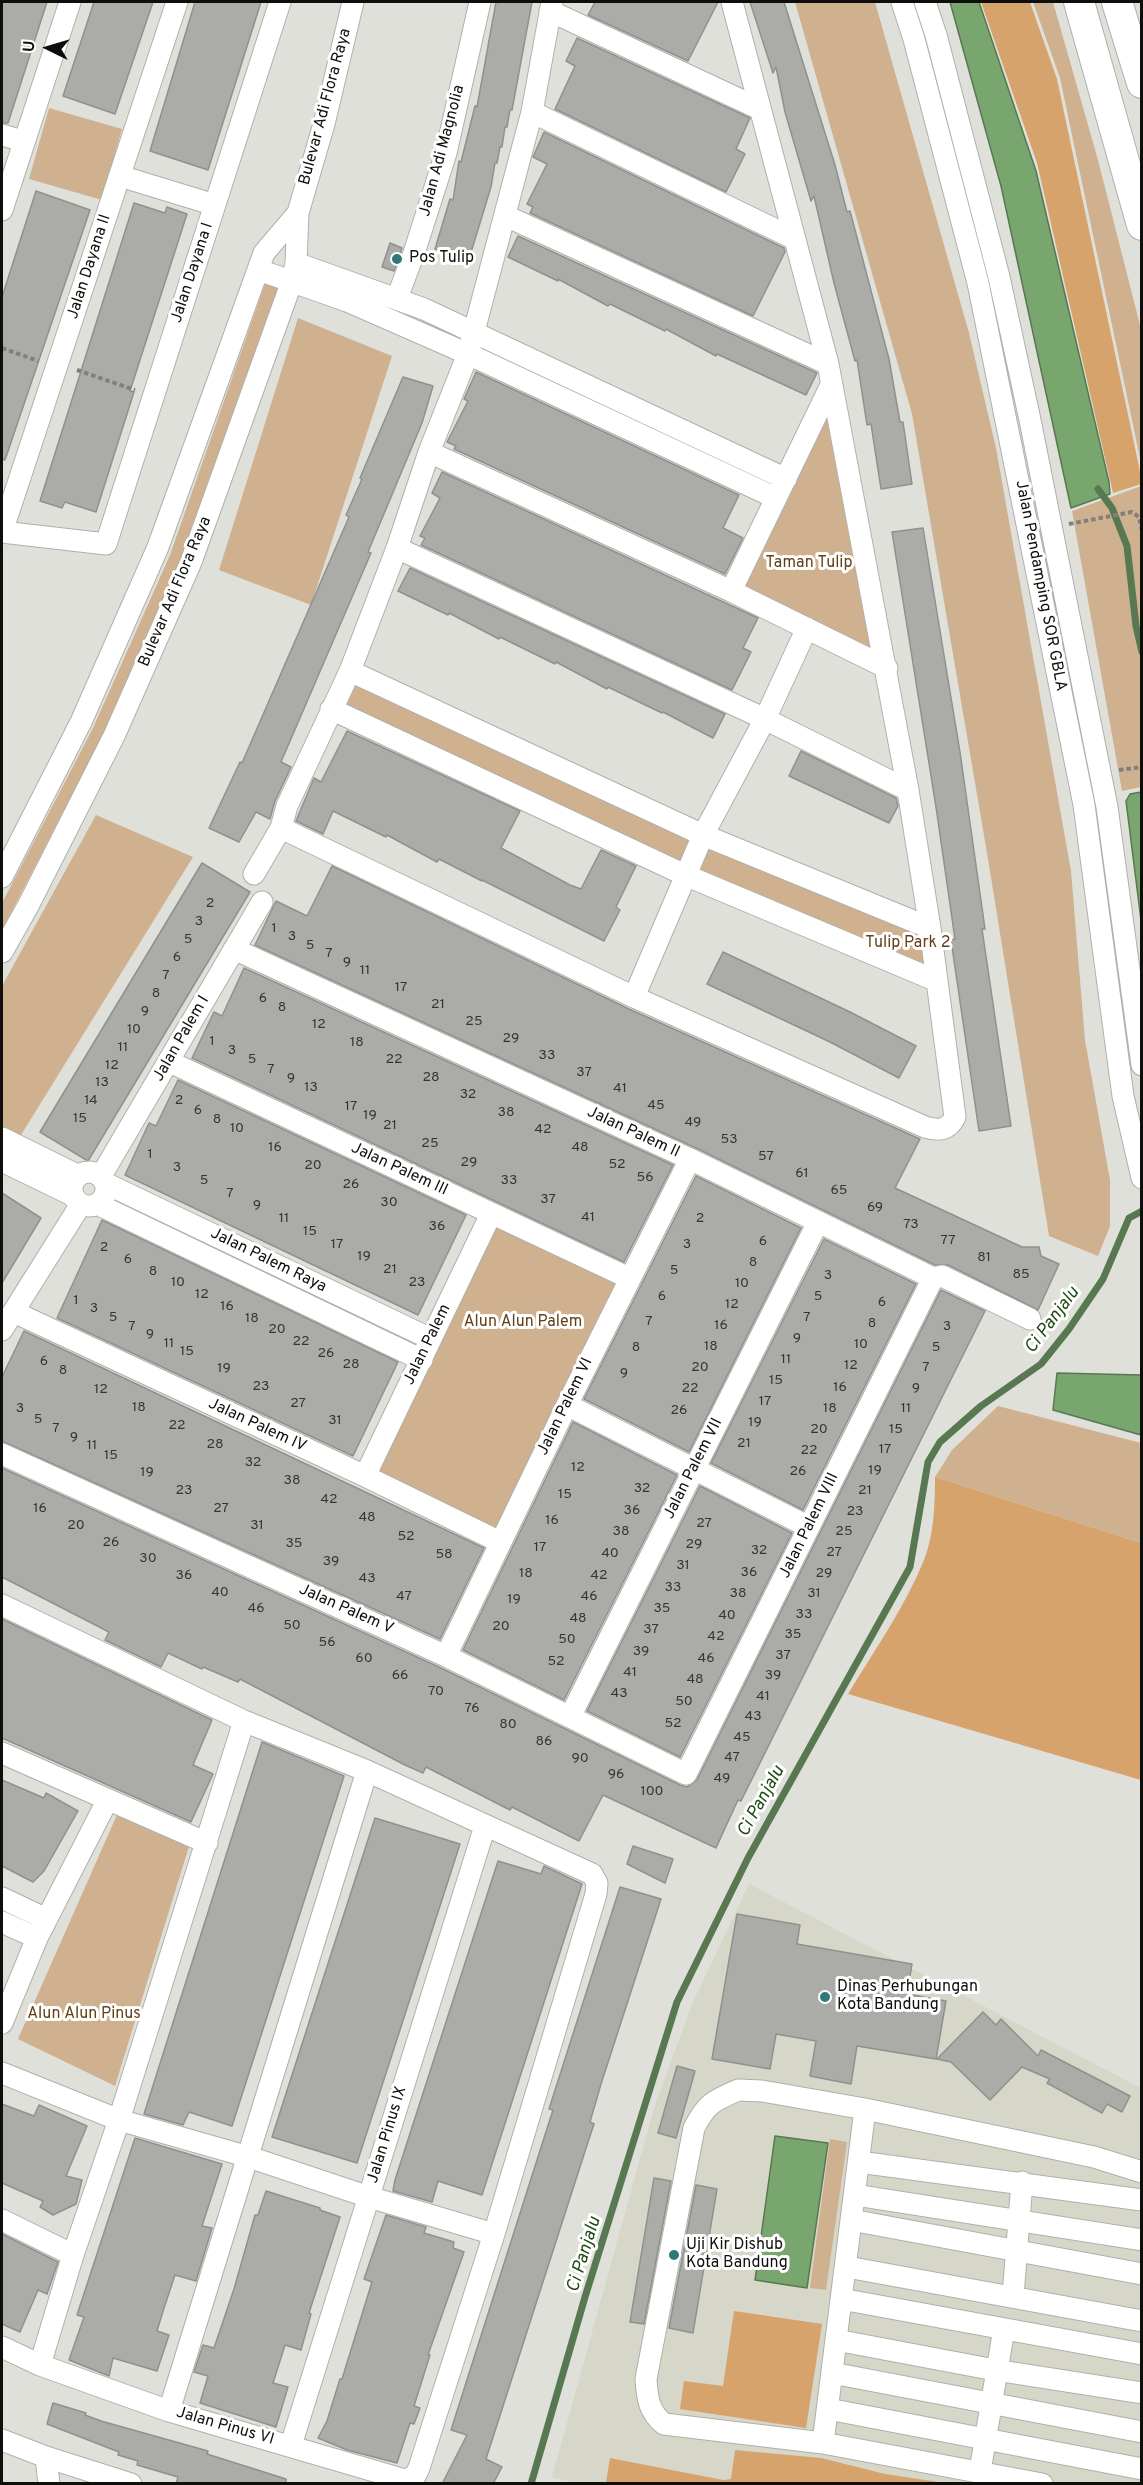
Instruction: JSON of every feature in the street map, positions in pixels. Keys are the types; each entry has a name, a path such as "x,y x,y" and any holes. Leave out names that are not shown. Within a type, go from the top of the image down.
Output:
{"highway":[{"path":"1079,2 1142,225"},
{"path":"1117,2 1142,82"}],"street":[{"path":"2,210 70,2"},
{"name":"Jalan Dayana II","path":"2,532 177,2"},
{"name":"Jalan Dayana I","path":"2,532 106,544 280,2"},
{"name":"Bulevar Adi Flora Raya","path":"2,952 28,906 114,736 191,562 294,272 298,213 324,124 354,2"},
{"name":"Jalan Adi Magnolia","path":"397,298 446,153 480,2"},
{"path":"280,828 634,997 935,1130 951,1125 955,1117 930,928 908,790 887,668 828,364 732,2"},
{"name":"Jalan Pendamping SOR GBLA","path":"902,2 915,39 978,283 1008,428 1084,805 1123,1096 1131,1141 1142,1178"},
{"name":"Jalan Pendamping SOR GBLA","path":"925,2 936,35 999,276 1030,420 1107,807 1142,1065"},
{"path":"255,874 280,828 287,807 350,671 397,548 429,452 468,354 506,216 531,112 551,6 760,109"},
{"path":"531,112 795,239"},
{"path":"2,135 23,141"},
{"path":"120,176 215,205"},
{"name":"Bulevar Adi Flora Raya","path":"2,877 81,722 158,548 264,253 298,213"},
{"path":"506,216 828,364"},
{"path":"259,270 294,272 397,298 474,331 786,478"},
{"path":"294,272 346,301 468,354 776,498"},
{"path":"731,591 831,385"},
{"path":"1008,428 1030,420"},
{"path":"429,452 731,591 887,668"},
{"path":"397,548 765,719 908,790"},
{"path":"634,997 703,835 765,719 807,628"},
{"path":"350,671 703,835 930,928"},
{"path":"331,709 685,875 937,981"},
{"name":"Jalan Palem I","path":"82,1195 103,1199 106,1191 103,1179 262,902"},
{"name":"Jalan Palem II","path":"234,949 690,1159 933,1278 942,1276 1030,1319"},
{"name":"Jalan Palem III","path":"170,1062 629,1278"},
{"name":"Jalan Palem Raya","path":"2,1138 82,1195"},
{"name":"Jalan Palem VI","path":"446,1656 629,1278 690,1159"},
{"name":"Jalan Palem Raya","path":"2,1161 82,1195 422,1360"},
{"path":"2,1330 82,1195 85,1171 94,1172 103,1179"},
{"name":"Jalan Palem Raya","path":"103,1179 431,1340"},
{"name":"Jalan Palem","path":"365,1476 491,1214"},
{"name":"Jalan Palem VII","path":"570,1717 818,1222"},
{"name":"Jalan Palem VIII","path":"686,1774 933,1278"},
{"name":"Jalan Palem IV","path":"14,1312 365,1476 500,1542"},
{"path":"567,1405 809,1527"},
{"name":"Jalan Palem V","path":"2,1454 446,1656 686,1774"},
{"name":"Jalan Pinus VI","path":"2,1605 244,1721 367,1771 592,1874 597,1883 596,1894 494,2234 415,2475 405,2480 169,2411 40,2365 2,2347"},
{"path":"40,2365 73,2255 119,2120 207,1844 244,1721"},
{"path":"2,1753 207,1844"},
{"path":"169,2411 367,1771"},
{"path":"2,2023 42,1928 106,1801"},
{"name":"Jalan Pinus IX","path":"291,2445 485,1826"},
{"path":"2,1898 42,1928"},
{"path":"2,1922 42,1928"},
{"path":"2,2073 119,2120 249,2157 369,2198 494,2234"},
{"path":"1042,2484 823,2443 664,2424 654,2416 648,2402 646,2379 694,2128 704,2109 713,2100 738,2090 762,2091 865,2109 1094,2157 1142,2172"},
{"path":"823,2443 847,2267 865,2109"},
{"path":"859,2162 1022,2182 1142,2200"},
{"path":"1013,2296 1022,2182"},
{"path":"855,2195 1142,2240"},
{"path":"2,2220 73,2255"},
{"path":"851,2220 1142,2274"},
{"path":"847,2267 1142,2321"},
{"path":"841,2299 1142,2354"},
{"path":"980,2472 995,2370 1004,2329"},
{"path":"836,2340 995,2370 1142,2393"},
{"path":"832,2373 1142,2432"},
{"path":"828,2409 1142,2469"},
{"path":"2,2440 46,2457 131,2484"},
{"path":"46,2457 49,2484"}],"path":[{"path":"1052,528 1132,512 1139,517 1142,531"}],"shaded area":[{"path":"950,2 979,2 1036,171 1109,482 1110,494 1071,508 1001,186"},
{"path":"981,2 1030,2 1057,79 1141,476 1141,484 1113,493 1037,163"},
{"path":"1142,792 1141,920 1126,801 1130,794"},
{"path":"1057,1373 1141,1375 1141,1435 1053,1410"},
{"path":"935,1477 1141,1543 1141,1780 848,1694 898,1612 924,1560 932,1530"},
{"path":"749,1884 1141,2088 1141,2483 579,2484 552,2477 654,2108 692,2004"},
{"path":"775,2136 828,2143 807,2288 755,2280"},
{"path":"734,2311 822,2324 806,2428 680,2409 684,2381 723,2386"},
{"path":"735,2450 821,2458 885,2474 945,2483 606,2483 610,2458 723,2480 731,2479"}],"green space":[{"path":"795,2 875,2 969,333 996,448 1071,871 1085,1040 1110,1180 1110,1226 1098,1256 1049,1236 988,859 912,414"},
{"path":"1033,2 1053,2 1098,160 1141,329 1141,463 1060,78"},
{"path":"49,108 122,129 102,200 29,179"},
{"path":"265,284 278,288 181,558 104,733 2,930 2,903 93,728 170,555"},
{"path":"298,318 392,356 311,605 219,570"},
{"name":"Taman Tulip","path":"830,395 882,661 737,588"},
{"path":"1141,486 1141,787 1122,791 1072,511"},
{"name":"Tulip Park 2","path":"350,671 930,928 937,981 331,709"},
{"path":"96,815 193,857 21,1135 2,1127 2,986"},
{"path":"121,1198 409,1335 406,1343 117,1206"},
{"name":"Alun Alun Palem","path":"494,1224 618,1283 498,1533 375,1473"},
{"path":"998,1406 1141,1443 1141,1543 935,1477 952,1450"},
{"name":"Alun Alun Pinus","path":"120,1808 191,1840 115,2086 18,2039"},
{"path":"830,2139 847,2142 826,2290 810,2288"}],"building":[{"path":"2,2 47,2 8,123 2,123"},
{"path":"94,2 153,2 115,114 63,96"},
{"path":"195,2 261,2 208,170 150,151"},
{"path":"496,2 532,2 512,110 510,110 507,127 505,127 502,147 500,147 497,163 495,163 491,187 469,259 435,249 450,199 453,200 459,161 461,162 475,106 477,107"},
{"path":"595,2 718,2 688,61 588,15"},
{"path":"750,2 784,2 835,165 847,212 850,211 889,359 900,422 903,422 912,484 881,489 871,424 867,425 857,360 855,361 834,283 814,196 811,201 785,112 776,67 773,73"},
{"path":"577,38 750,118 736,149 745,154 726,192 555,109 575,66 566,61"},
{"path":"544,132 784,248 785,252 753,316 530,213 533,207 527,204 547,164 533,157"},
{"path":"36,191 90,210 5,460 2,459 2,297"},
{"path":"134,203 165,213 167,207 187,214 130,391 134,392 96,512 65,502 62,508 40,501"},
{"path":"518,236 817,373 806,395 717,354 716,356 666,329 665,331 610,304 608,306 558,279 558,281 508,257"},
{"path":"390,243 402,248 394,271 382,267"},
{"path":"476,372 739,495 723,528 743,538 725,574 454,449 456,446 447,442 468,401 464,399"},
{"path":"403,377 433,386 422,423 368,552 371,553 281,762 291,767 275,801 270,819 256,812 239,842 209,828 240,762 242,763 349,517 346,515 362,479 360,478"},
{"path":"442,472 758,618 743,648 751,652 732,690 421,545 425,538 420,536 440,498 432,493"},
{"path":"923,528 960,752 985,929 982,929 1011,1126 979,1131 951,940 955,939 936,807 892,532"},
{"path":"410,568 725,714 713,738 663,712 608,687 607,689 556,662 555,664 500,637 499,639 449,613 448,615 398,591"},
{"path":"347,731 520,811 501,848 570,885 581,889 601,850 636,866 616,907 620,910 604,941 439,859 437,862 387,835 386,837 333,811 323,834 296,821 314,778 321,782"},
{"path":"801,751 896,798 898,806 889,823 789,776"},
{"path":"202,863 250,892 88,1161 40,1132"},
{"path":"332,866 629,1009 920,1139 895,1188 1022,1247 1039,1247 1041,1256 1059,1264 1038,1310 948,1265 935,1265 696,1148 255,945 276,901 307,916"},
{"path":"723,952 916,1046 899,1078 830,1042 707,984"},
{"path":"244,968 673,1165 624,1262 192,1058 214,1012 222,1016"},
{"path":"178,1080 466,1215 418,1315 125,1175 149,1123 156,1126"},
{"path":"696,1176 801,1228 689,1452 584,1399"},
{"path":"2,1193 41,1218 2,1283"},
{"path":"102,1220 398,1362 353,1456 57,1318"},
{"path":"824,1239 916,1284 803,1510 711,1463"},
{"path":"941,1290 985,1311 741,1801 738,1800 716,1848 603,1795 579,1841 512,1807 510,1810 426,1767 423,1773 405,1765 240,1679 238,1682 203,1667 202,1669 168,1653 161,1667 105,1640 109,1632 2,1577 2,1468 441,1668 687,1787 697,1780"},
{"path":"24,1331 484,1548 440,1639 2,1441 2,1377"},
{"path":"573,1422 677,1475 564,1700 463,1650"},
{"path":"700,1486 792,1533 680,1757 587,1711"},
{"path":"2,1619 212,1720 193,1765 213,1774 191,1822 2,1738"},
{"path":"262,1742 344,1776 232,2126 189,2112 183,2125 144,2114"},
{"path":"2,1780 44,1798 46,1793 78,1811 44,1871 33,1882 2,1866"},
{"path":"375,1818 460,1844 357,2163 272,2137"},
{"path":"633,1846 673,1859 665,1883 627,1864"},
{"path":"498,1861 541,1874 544,1866 582,1884 482,2195 438,2181 432,2202 393,2191 395,2180"},
{"path":"620,1887 661,1899 601,2084 590,2122 594,2124 486,2459 502,2467 493,2484 442,2484 467,2435 451,2430 553,2110 549,2109"},
{"name":"Dinas Perhubungan Kota Bandung","path":"737,1914 800,1925 797,1944 912,1964 907,1994 946,2001 936,2059 857,2046 851,2084 810,2076 816,2041 776,2034 770,2069 712,2059"},
{"path":"983,2012 996,2025 1001,2019 1038,2056 1041,2050 1130,2096 1122,2112 1107,2104 1102,2113 1047,2083 1050,2079 1022,2067 990,2100 951,2062 937,2059"},
{"path":"677,2066 695,2071 676,2138 658,2133"},
{"path":"2,2104 34,2116 39,2105 87,2126 66,2176 82,2180 76,2204 53,2215 40,2207 43,2201 2,2183"},
{"path":"135,2138 222,2164 202,2226 212,2228 196,2281 175,2275 164,2308 157,2331 169,2335 157,2371 113,2358 109,2376 69,2360 84,2317 77,2315"},
{"path":"654,2178 671,2181 644,2324 630,2322"},
{"path":"696,2185 717,2189 693,2333 669,2328"},
{"path":"266,2191 320,2208 320,2210 340,2217 309,2313 311,2314 301,2350 285,2345 273,2383 288,2387 276,2427 200,2403 208,2376 194,2372 203,2345 214,2348 255,2215 258,2215"},
{"path":"386,2215 426,2227 424,2233 454,2242 453,2248 464,2252 428,2355 430,2355 414,2406 420,2408 414,2424 410,2423 397,2463 347,2450 318,2438 327,2421 340,2379 342,2379 372,2282 364,2279"},
{"path":"2,2234 58,2262 47,2294 38,2290 20,2332 2,2324"},
{"path":"53,2403 86,2413 85,2415 101,2421 208,2451 207,2454 286,2479 286,2484 176,2484 178,2477 137,2465 138,2461 118,2455 119,2452 47,2424"}],"waterway":[{"path":"1098,489 1112,508 1127,546 1136,626 1142,652"},
{"name":"Ci Panjalu","path":"531,2484 585,2297 677,2002 748,1858 910,1567 928,1462 940,1442 981,1406 1041,1364 1069,1329 1103,1279 1129,1218 1142,1211"}],"place":[{"name":"Pos Tulip","path":"397,259"},
{"name":"Dinas Perhubungan Kota Bandung","path":"825,1997"},
{"name":"Uji Kir Dishub Kota Bandung","path":"674,2255"}]}
